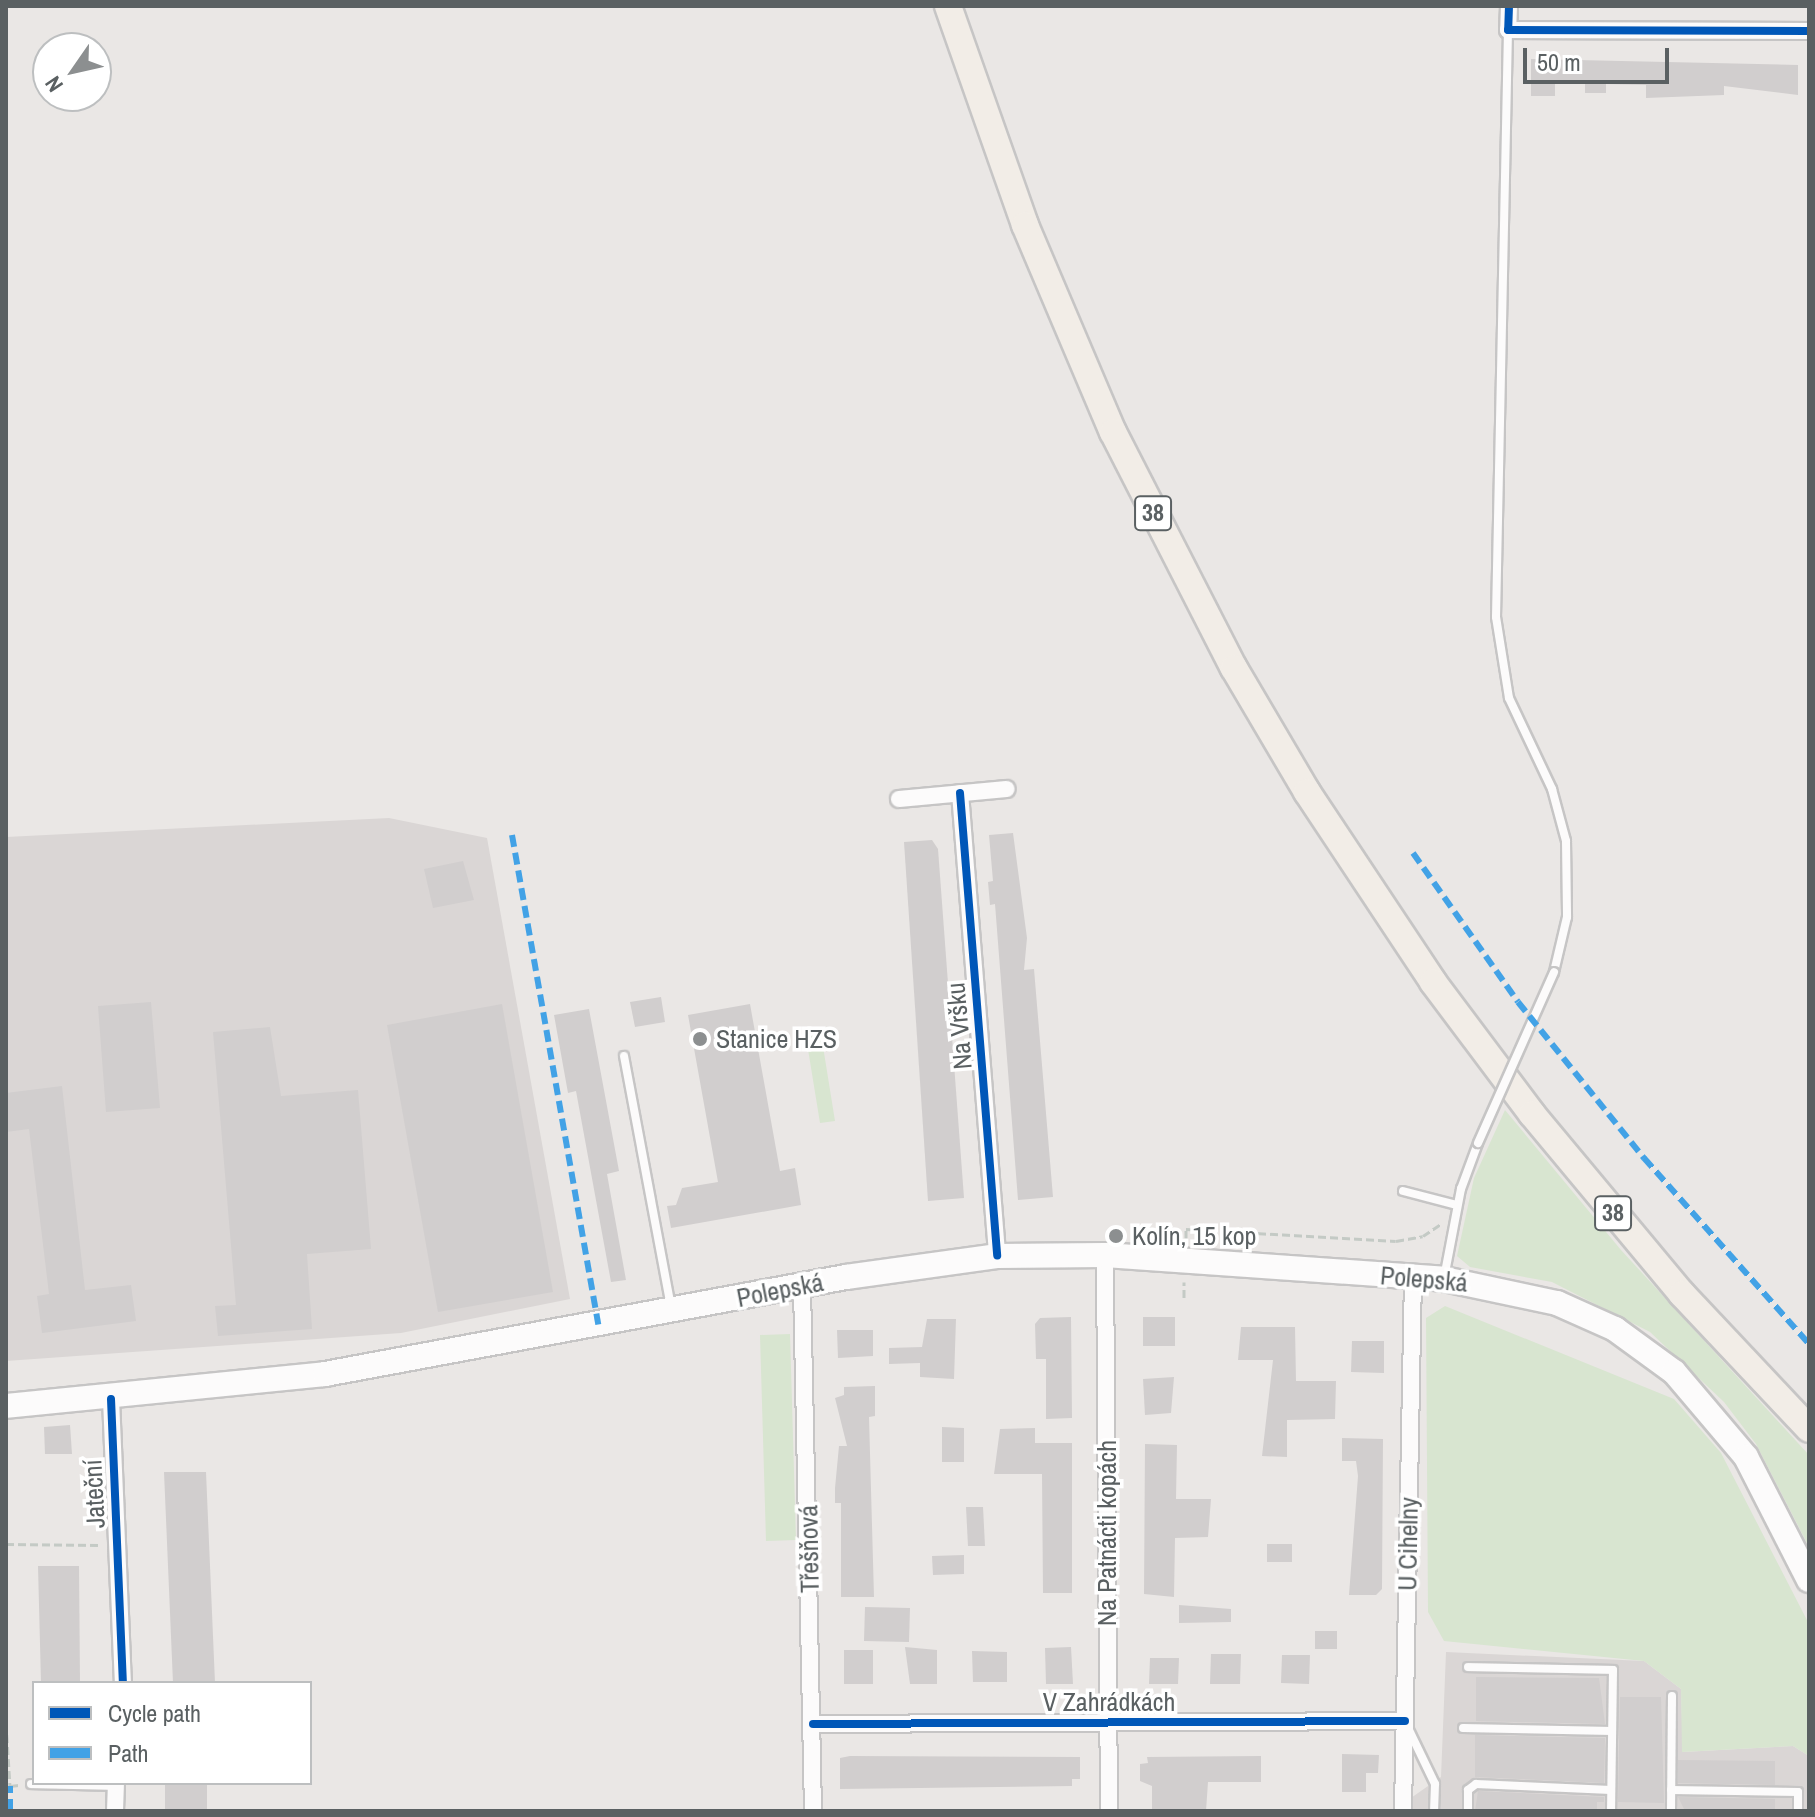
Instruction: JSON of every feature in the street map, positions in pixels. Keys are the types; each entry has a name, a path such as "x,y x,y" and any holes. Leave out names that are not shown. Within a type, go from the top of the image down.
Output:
{"main road":[{"name":"38","path":"948,6 1025,225 1113,432 1234,668 1307,792 1433,982 1532,1114 1682,1294 1809,1429"},
{"name":"Polepská","path":"6,1406 111,1399 325,1374 802,1286 997,1256 1105,1255 1444,1279 1557,1303 1634,1341 1713,1411 1766,1490 1809,1580"}],"street":[{"path":"1509,6 1508,30 1809,31"},
{"path":"899,799 1007,789"},
{"name":"Na Vršku","path":"960,793 997,1256"},
{"name":"Na Patnácti kopách","path":"1105,1255 1109,1811"},
{"name":"U Cihelny","path":"1403,1811 1413,1277"},
{"name":"Třešňová","path":"802,1286 813,1811"},
{"name":"Jateční","path":"111,1399 123,1681"},
{"name":"V Zahrádkách","path":"813,1724 1405,1721"},
{"path":"115,1811 116,1785"}],"lane":[{"path":"1444,1279 1457,1205 1478,1143 1554,972 1568,901 1566,841 1552,789 1505,687 1496,617 1508,30"},
{"path":"624,1056 672,1311"},
{"path":"1403,1191 1457,1205"},
{"path":"1468,1667 1613,1670 1611,1811"},
{"path":"1671,1811 1672,1696"},
{"path":"1405,1721 1435,1784 1434,1811"},
{"path":"1463,1728 1612,1731"},
{"path":"1468,1811 1468,1790 1476,1784 1611,1790"},
{"path":"1671,1790 1798,1792 1798,1811"}],"path":[{"path":"1184,1298 1186,1229 1406,1241 1431,1231 1457,1205"},
{"path":"6,1544 99,1545"},
{"path":"6,1723 10,1786 31,1784"}],"shaded area":[{"path":"389,818 487,838 570,1299 401,1333 6,1361 6,837"},
{"path":"1446,1652 1644,1661 1681,1689 1683,1752 1793,1746 1809,1756 1809,1811 1408,1811 1408,1800 1441,1777"}],"green space":[{"path":"821,1034 835,1121 820,1123 806,1037"},
{"path":"1505,1110 1621,1250 1809,1455 1809,1547 1756,1444 1724,1402 1650,1332 1552,1282 1470,1267 1457,1256 1474,1178"},
{"path":"1445,1306 1674,1399 1721,1453 1809,1624 1809,1756 1793,1746 1682,1752 1681,1689 1644,1661 1444,1641 1428,1612 1426,1318"},
{"path":"790,1334 796,1540 766,1541 760,1335"}],"building":[{"path":"1531,59 1798,65 1798,95 1724,86 1724,95 1646,98 1646,85 1606,84 1606,93 1585,93 1585,83 1555,83 1555,96 1531,96"},
{"path":"1013,833 1027,938 1024,970 1034,969 1053,1197 1018,1200 995,904 990,905 988,882 993,881 989,835"},
{"path":"932,840 938,849 964,1198 928,1201 904,842"},
{"path":"463,861 474,900 433,908 424,869"},
{"path":"661,997 665,1022 635,1027 630,1002"},
{"path":"151,1002 160,1108 106,1112 98,1006"},
{"path":"502,1004 553,1292 438,1312 387,1025"},
{"path":"750,1004 780,1171 795,1168 801,1205 671,1228 667,1206 676,1205 682,1188 718,1182 688,1015"},
{"path":"589,1009 619,1171 607,1174 626,1280 611,1282 576,1091 568,1093 554,1015"},
{"path":"270,1027 281,1096 358,1090 371,1249 307,1254 312,1329 218,1336 215,1306 236,1305 213,1032"},
{"path":"62,1086 85,1290 131,1285 136,1321 42,1333 37,1296 49,1294 29,1129 6,1132 6,1093"},
{"path":"1071,1317 1072,1418 1046,1419 1046,1359 1036,1359 1035,1324 1040,1318"},
{"path":"1143,1317 1175,1317 1175,1346 1143,1346"},
{"path":"927,1319 956,1319 954,1379 920,1377 920,1363 889,1364 889,1348 922,1347"},
{"path":"1241,1327 1295,1327 1296,1381 1336,1381 1335,1419 1287,1420 1287,1457 1262,1456 1273,1360 1238,1360"},
{"path":"837,1330 873,1330 873,1356 838,1358"},
{"path":"1352,1341 1384,1341 1384,1373 1351,1372"},
{"path":"1174,1377 1171,1413 1145,1415 1143,1379"},
{"path":"875,1386 875,1416 869,1417 874,1597 841,1597 841,1503 835,1503 835,1488 839,1446 847,1446 835,1398 844,1395 844,1387"},
{"path":"70,1425 72,1454 45,1454 44,1427"},
{"path":"942,1427 964,1428 964,1462 942,1462"},
{"path":"1035,1428 1035,1443 1072,1443 1072,1593 1043,1593 1042,1474 994,1474 1000,1429"},
{"path":"1342,1438 1383,1439 1382,1589 1376,1595 1349,1595 1358,1476 1356,1461 1342,1461"},
{"path":"1145,1444 1177,1445 1176,1499 1211,1499 1208,1537 1175,1538 1174,1597 1144,1594"},
{"path":"164,1472 206,1472 215,1681 173,1681"},
{"path":"966,1507 983,1507 985,1546 968,1546"},
{"path":"1267,1544 1292,1544 1292,1562 1267,1562"},
{"path":"964,1555 964,1574 933,1575 932,1556"},
{"path":"38,1566 79,1566 80,1681 41,1681"},
{"path":"1179,1605 1231,1609 1231,1622 1179,1623"},
{"path":"865,1607 910,1608 909,1642 864,1641"},
{"path":"1315,1631 1337,1631 1337,1649 1315,1649"},
{"path":"905,1647 937,1650 937,1684 910,1684"},
{"path":"1071,1647 1073,1684 1046,1684 1045,1648"},
{"path":"844,1650 873,1650 873,1684 844,1684"},
{"path":"972,1651 1007,1652 1007,1682 973,1682"},
{"path":"1211,1654 1241,1654 1240,1684 1210,1684"},
{"path":"1282,1655 1310,1655 1309,1684 1281,1683"},
{"path":"1150,1658 1179,1658 1178,1684 1149,1684"},
{"path":"1476,1677 1599,1678 1605,1724 1476,1721"},
{"path":"1620,1697 1661,1697 1664,1803 1618,1802"},
{"path":"1475,1735 1605,1738 1604,1783 1475,1777"},
{"path":"1342,1754 1379,1755 1378,1773 1366,1773 1366,1792 1342,1792"},
{"path":"850,1756 1080,1757 1080,1779 1072,1779 1072,1786 840,1789 840,1758"},
{"path":"1261,1756 1261,1782 1208,1782 1206,1811 1152,1811 1152,1786 1140,1781 1140,1764 1148,1763 1147,1757"},
{"path":"1678,1760 1775,1761 1775,1785 1678,1783"},
{"path":"165,1785 207,1785 207,1811 165,1811"},
{"path":"1478,1791 1604,1797 1604,1802 1597,1802 1597,1811 1475,1811"},
{"path":"1678,1797 1775,1799 1775,1811 1685,1811"}],"marked path":[{"path":"512,835 598,1325"},
{"path":"1413,853 1518,1002 1644,1158 1809,1344"},
{"path":"10,1786 10,1811"}],"cycle path":[{"path":"1509,6 1508,30 1809,31"},
{"path":"960,793 997,1256"},
{"path":"111,1399 123,1681"},
{"path":"813,1724 1405,1721"}],"place":[{"name":"Stanice HZS","path":"700,1039"},
{"name":"Kolín, 15 kop","path":"1116,1236"}]}
